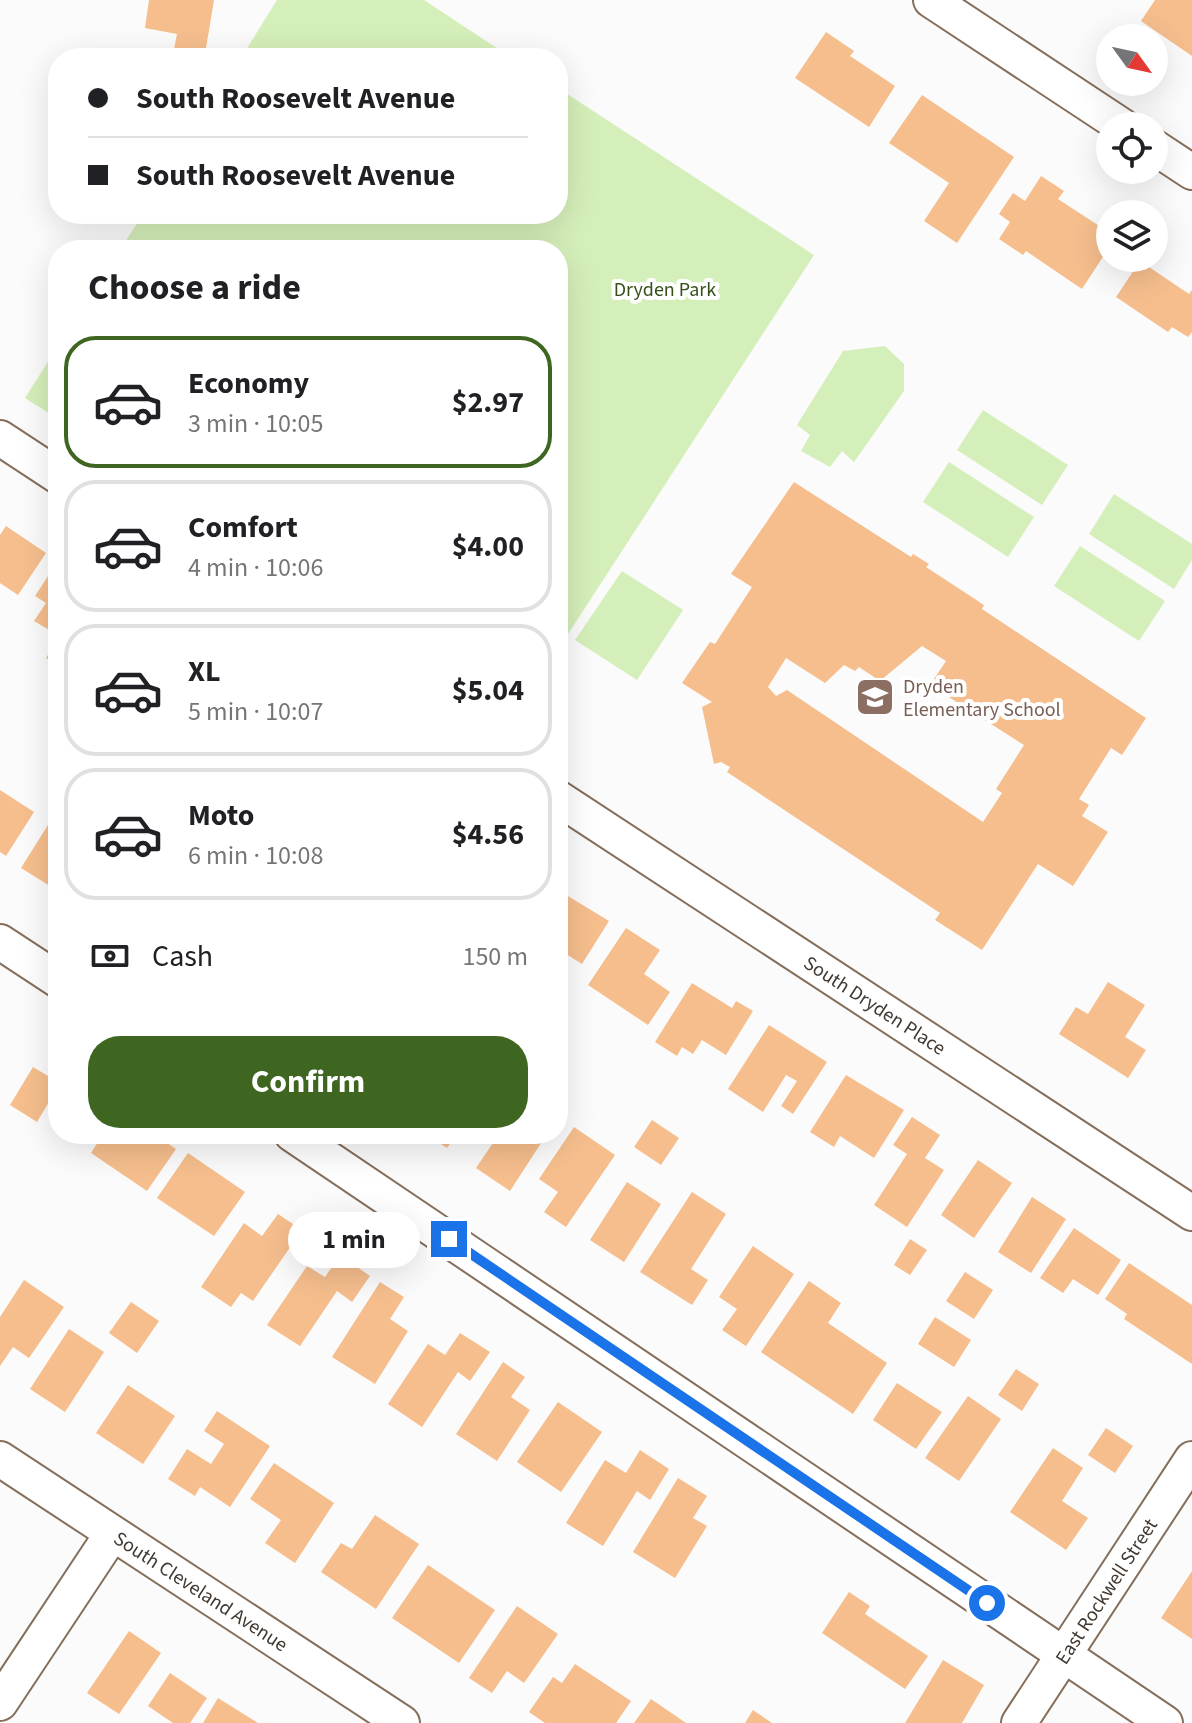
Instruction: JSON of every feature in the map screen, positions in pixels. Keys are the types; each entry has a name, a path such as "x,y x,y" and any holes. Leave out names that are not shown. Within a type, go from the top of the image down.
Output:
{"street":[{"path":"931,0 1101,112"},
{"path":"1168,156 1192,172"},
{"path":"0,438 48,469"},
{"name":"South Dryden Place","path":"568,805 1192,1213"},
{"path":"0,942 48,973"},
{"path":"307,1144 1165,1723"},
{"name":"South Cleveland Avenue","path":"0,1459 402,1723"},
{"name":"East Rockwell Street","path":"1019,1723 1192,1459"},
{"path":"0,1703 112,1534"}],"green space":[{"path":"277,0 424,0 497,48 247,48"},
{"name":"Dryden Park","path":"568,95 814,255 568,634 568,240 126,240 137,224 568,224"},
{"path":"885,346 904,364 904,391 854,462 842,451 830,467 801,451 810,435 797,425 843,351"},
{"path":"48,362 48,413 25,398"},
{"path":"983,410 1068,465 1042,505 957,450"},
{"path":"949,462 1034,517 1008,557 923,502"},
{"path":"1114,494 1192,544 1192,560 1174,589 1089,534"},
{"path":"1080,546 1165,601 1139,641 1054,586"},
{"path":"622,571 683,610 637,680 575,640"}],"building":[{"path":"149,0 214,0 206,48 174,48 177,34 145,28"},
{"path":"1155,0 1192,0 1192,56 1168,40 1168,24 1145,24 1141,21"},
{"path":"826,32 854,51 850,56 895,86 869,127 795,78"},
{"path":"922,95 1014,157 957,243 924,221 949,183 889,143"},
{"path":"1041,176 1064,191 1058,199 1096,224 1096,268 1082,289 1026,251 1023,255 999,239 1010,222 999,214 1013,193 1025,201"},
{"path":"1133,272 1156,272 1189,294 1192,290 1192,332 1188,337 1172,327 1168,332 1116,297"},
{"path":"794,482 911,557 913,554 929,564 926,567 984,605 982,609 1146,718 1122,755 1111,748 1079,799 1089,805 1082,816 1108,832 1073,886 1038,864 982,950 935,920 940,913 727,772 730,767 721,762 714,764 702,707 712,702 682,683 710,642 715,644 752,587 731,574","holes":["922,646 946,661 930,685 1024,745 996,789 1002,793 983,822 787,690 776,696 768,687 786,658 825,683 844,665 855,671 859,667 880,681"]},
{"path":"6,526 46,553 18,595 0,583 0,535"},
{"path":"48,576 48,629 34,621 46,603 35,596"},
{"path":"0,790 34,812 6,856 0,852"},
{"path":"48,825 48,885 21,868"},
{"path":"568,896 609,921 582,964 568,955"},
{"path":"626,928 660,950 644,974 670,992 648,1025 588,985"},
{"path":"1108,982 1145,1005 1125,1037 1146,1050 1128,1078 1059,1034 1076,1007 1088,1014"},
{"path":"692,983 732,1008 736,1001 753,1011 726,1055 702,1040 693,1054 682,1047 677,1056 655,1042"},
{"path":"769,1025 827,1062 793,1114 781,1106 797,1081 786,1075 763,1112 728,1089"},
{"path":"33,1067 48,1076 48,1104 37,1122 10,1105"},
{"path":"846,1075 904,1110 874,1158 840,1136 834,1147 810,1132"},
{"path":"912,1117 940,1135 925,1158 944,1170 907,1227 874,1205 907,1154 893,1145"},
{"path":"652,1120 679,1138 661,1165 634,1147"},
{"path":"574,1127 615,1155 566,1227 544,1212 558,1192 539,1179 563,1144 568,1144 568,1136"},
{"path":"97,1144 169,1144 176,1149 147,1191 91,1153"},
{"path":"492,1144 541,1144 510,1191 476,1168"},
{"path":"188,1153 245,1192 214,1236 157,1198"},
{"path":"978,1160 1012,1183 974,1238 941,1215"},
{"path":"627,1182 661,1204 624,1262 590,1240"},
{"path":"692,1192 726,1214 691,1269 708,1280 692,1305 640,1272"},
{"path":"1032,1197 1066,1219 1031,1273 998,1252"},
{"path":"278,1214 302,1230 253,1301 241,1293 231,1307 201,1287 244,1223 262,1236"},
{"path":"1074,1228 1121,1260 1098,1295 1073,1279 1063,1293 1040,1278"},
{"path":"910,1239 927,1250 910,1275 894,1265"},
{"path":"753,1246 794,1274 746,1346 722,1330 737,1309 719,1297"},
{"path":"340,1255 370,1276 352,1302 337,1291 300,1346 267,1325 307,1266 325,1277"},
{"path":"1129,1263 1192,1305 1192,1364 1124,1319 1127,1314 1105,1299"},
{"path":"965,1272 993,1290 974,1319 946,1301"},
{"path":"24,1280 64,1307 29,1358 13,1347 0,1366 0,1317"},
{"path":"809,1281 841,1303 828,1323 887,1363 853,1414 761,1352"},
{"path":"380,1282 404,1297 390,1319 408,1331 375,1384 332,1357"},
{"path":"131,1302 159,1321 137,1353 109,1333"},
{"path":"935,1317 971,1340 954,1367 918,1344"},
{"path":"69,1329 104,1352 65,1412 30,1389"},
{"path":"460,1333 490,1352 470,1381 458,1372 422,1427 388,1404 428,1344 445,1355"},
{"path":"503,1362 525,1377 511,1397 530,1410 497,1461 456,1434"},
{"path":"1016,1369 1039,1384 1022,1411 998,1395"},
{"path":"897,1383 942,1412 916,1449 873,1420"},
{"path":"128,1385 175,1416 143,1464 96,1433"},
{"path":"968,1396 1001,1419 959,1481 925,1458"},
{"path":"558,1402 602,1432 561,1492 517,1462"},
{"path":"217,1411 270,1446 230,1507 200,1487 195,1496 168,1479 187,1449 211,1464 224,1444 204,1431"},
{"path":"1106,1428 1133,1446 1115,1473 1088,1455"},
{"path":"1053,1448 1083,1468 1062,1501 1088,1518 1066,1550 1010,1512"},
{"path":"640,1450 669,1469 650,1500 637,1491 603,1546 566,1523 605,1460 626,1473"},
{"path":"274,1463 334,1503 295,1563 265,1543 281,1520 250,1499"},
{"path":"678,1478 707,1496 693,1518 707,1526 675,1578 633,1552"},
{"path":"375,1515 419,1544 376,1609 321,1572 341,1543 352,1549"},
{"path":"428,1565 495,1610 459,1663 392,1618"},
{"path":"1192,1571 1192,1639 1161,1618"},
{"path":"849,1592 870,1606 865,1614 928,1656 905,1689 822,1633"},
{"path":"517,1606 558,1634 524,1683 507,1671 492,1693 469,1678"},
{"path":"129,1631 161,1653 119,1714 87,1693"},
{"path":"943,1660 984,1685 962,1723 905,1723"},
{"path":"575,1664 631,1701 616,1723 545,1723 529,1712 553,1677 562,1683"},
{"path":"170,1673 207,1698 190,1723 173,1723 148,1706"},
{"path":"218,1698 258,1723 203,1723"},
{"path":"651,1699 686,1723 634,1723"},
{"path":"753,1710 772,1723 745,1723"}],"place":[{"name":"Dryden Elementary School","path":"875,697"}],"route":[{"path":"449,1239 987,1603"}]}
